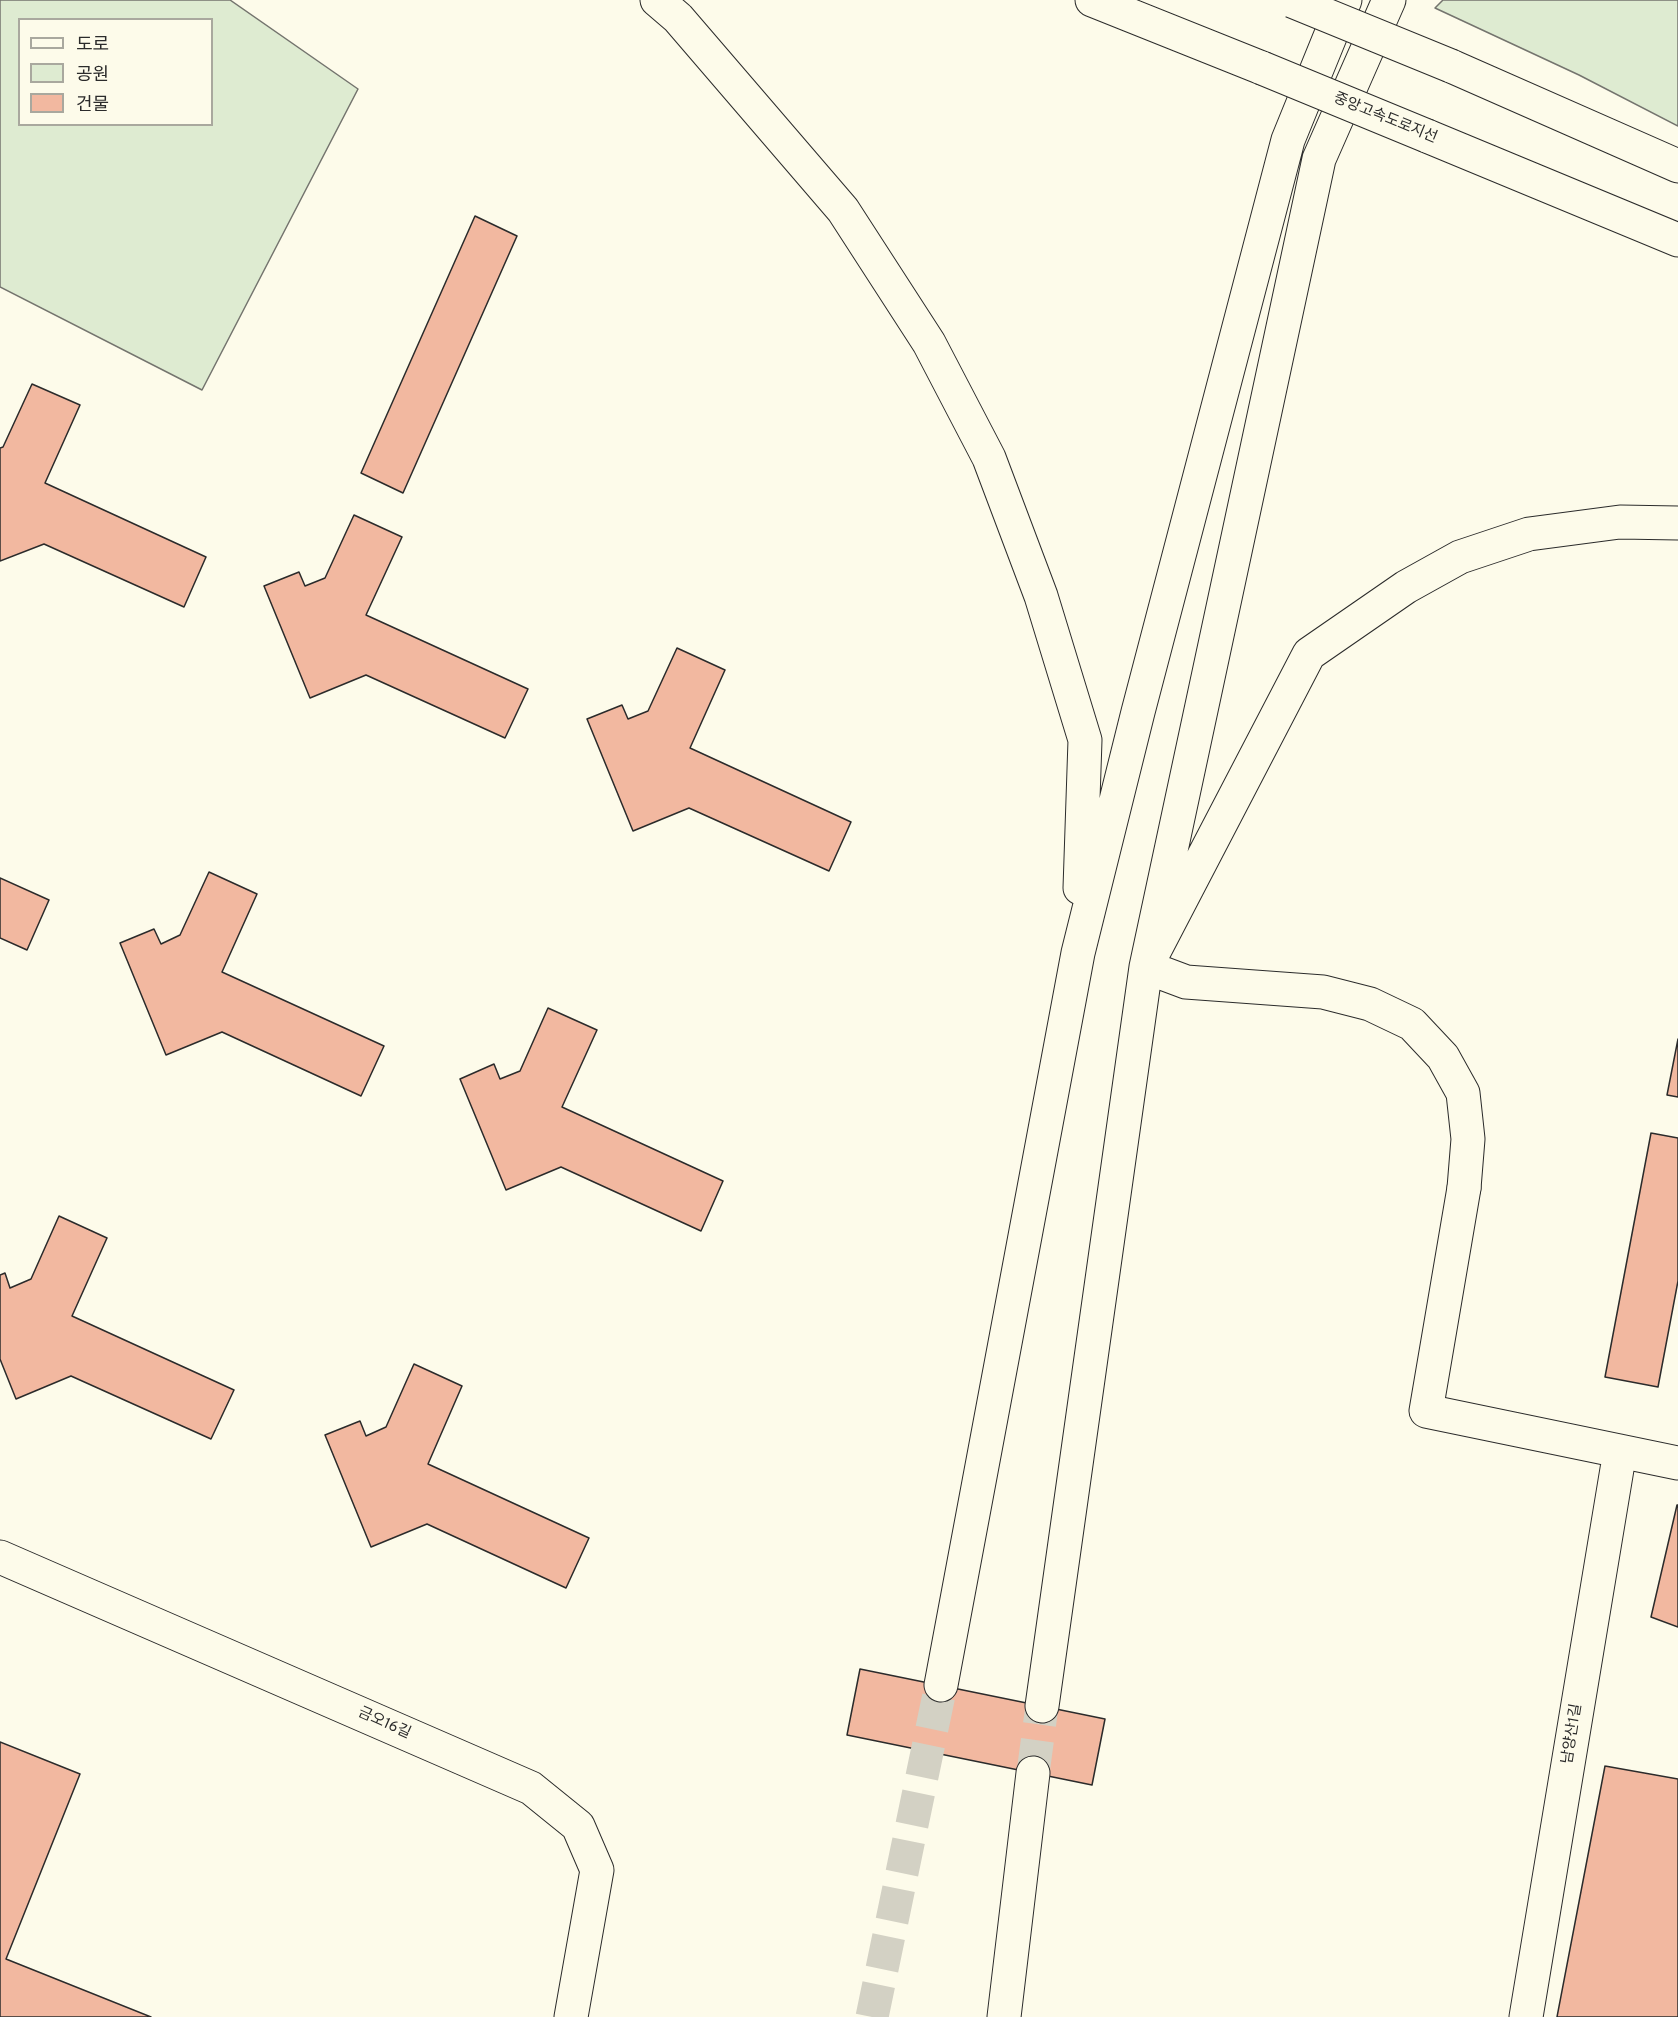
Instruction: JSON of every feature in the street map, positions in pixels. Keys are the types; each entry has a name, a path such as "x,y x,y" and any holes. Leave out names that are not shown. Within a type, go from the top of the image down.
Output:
{"main road":[{"path":"657,0 678,18 843,210 929,343 989,458 1041,596 1085,740 1078,953"},
{"name":"중앙고속도로지선","path":"1092,0 1678,240"},
{"path":"941,1685 1078,953 1138,712 1288,140 1345,0"},
{"path":"1041,1706 1146,967 1319,159 1389,0"},
{"path":"1290,1 1451,66 1678,166"},
{"path":"1146,967 1309,654 1406,587 1460,557 1529,534 1620,522 1678,523"},
{"path":"1146,967 1186,982 1323,992 1370,1004 1412,1024 1443,1057 1463,1093 1467,1139 1464,1188 1426,1410 1678,1463"},
{"name":"남양산1길","path":"1526,2017 1620,1451"},
{"name":"금오16길","path":"0,1557 531,1788 555,1807 578,1826 597,1870 571,2017"},
{"path":"1004,2017 1032,1773"}],"green space":[{"path":"0,0 230,0 358,89 202,390 0,287"},
{"path":"1443,0 1678,0 1678,126 1579,75 1435,8"}],"building":[{"path":"475,216 517,236 403,493 361,473"},
{"path":"32,384 80,405 45,483 206,557 184,607 44,544 0,561 0,448 3,447"},
{"path":"354,515 402,537 366,615 528,689 505,738 366,675 310,698 264,586 299,572 305,586 325,578"},
{"path":"677,648 725,670 690,748 851,822 829,871 689,808 633,831 587,719 622,705 628,719 648,711"},
{"path":"209,872 257,894 222,972 384,1046 361,1096 222,1032 166,1055 120,943 154,929 161,944 180,935"},
{"path":"0,878 49,900 27,950 0,938"},
{"path":"548,1008 597,1030 562,1107 723,1181 701,1231 561,1167 506,1190 460,1079 494,1064 500,1079 520,1071"},
{"path":"1678,1039 1678,1097 1667,1095"},
{"path":"1651,1133 1678,1138 1678,1281 1658,1387 1605,1377"},
{"path":"59,1216 107,1238 72,1316 234,1390 211,1439 71,1376 16,1399 0,1359 0,1275 5,1273 10,1288 31,1279"},
{"path":"414,1364 462,1386 428,1464 589,1538 566,1588 427,1524 371,1547 325,1435 360,1421 366,1436 386,1427"},
{"path":"1678,1505 1678,1627 1651,1617"},
{"path":"860,1669 1105,1719 1092,1785 847,1735"},
{"path":"0,1742 80,1774 6,1959 151,2017 0,2017"},
{"path":"1605,1766 1678,1779 1678,2017 1557,2017"}],"tunnel":[{"path":"872,2017 941,1685"},
{"path":"1033,1773 1042,1706"}]}
